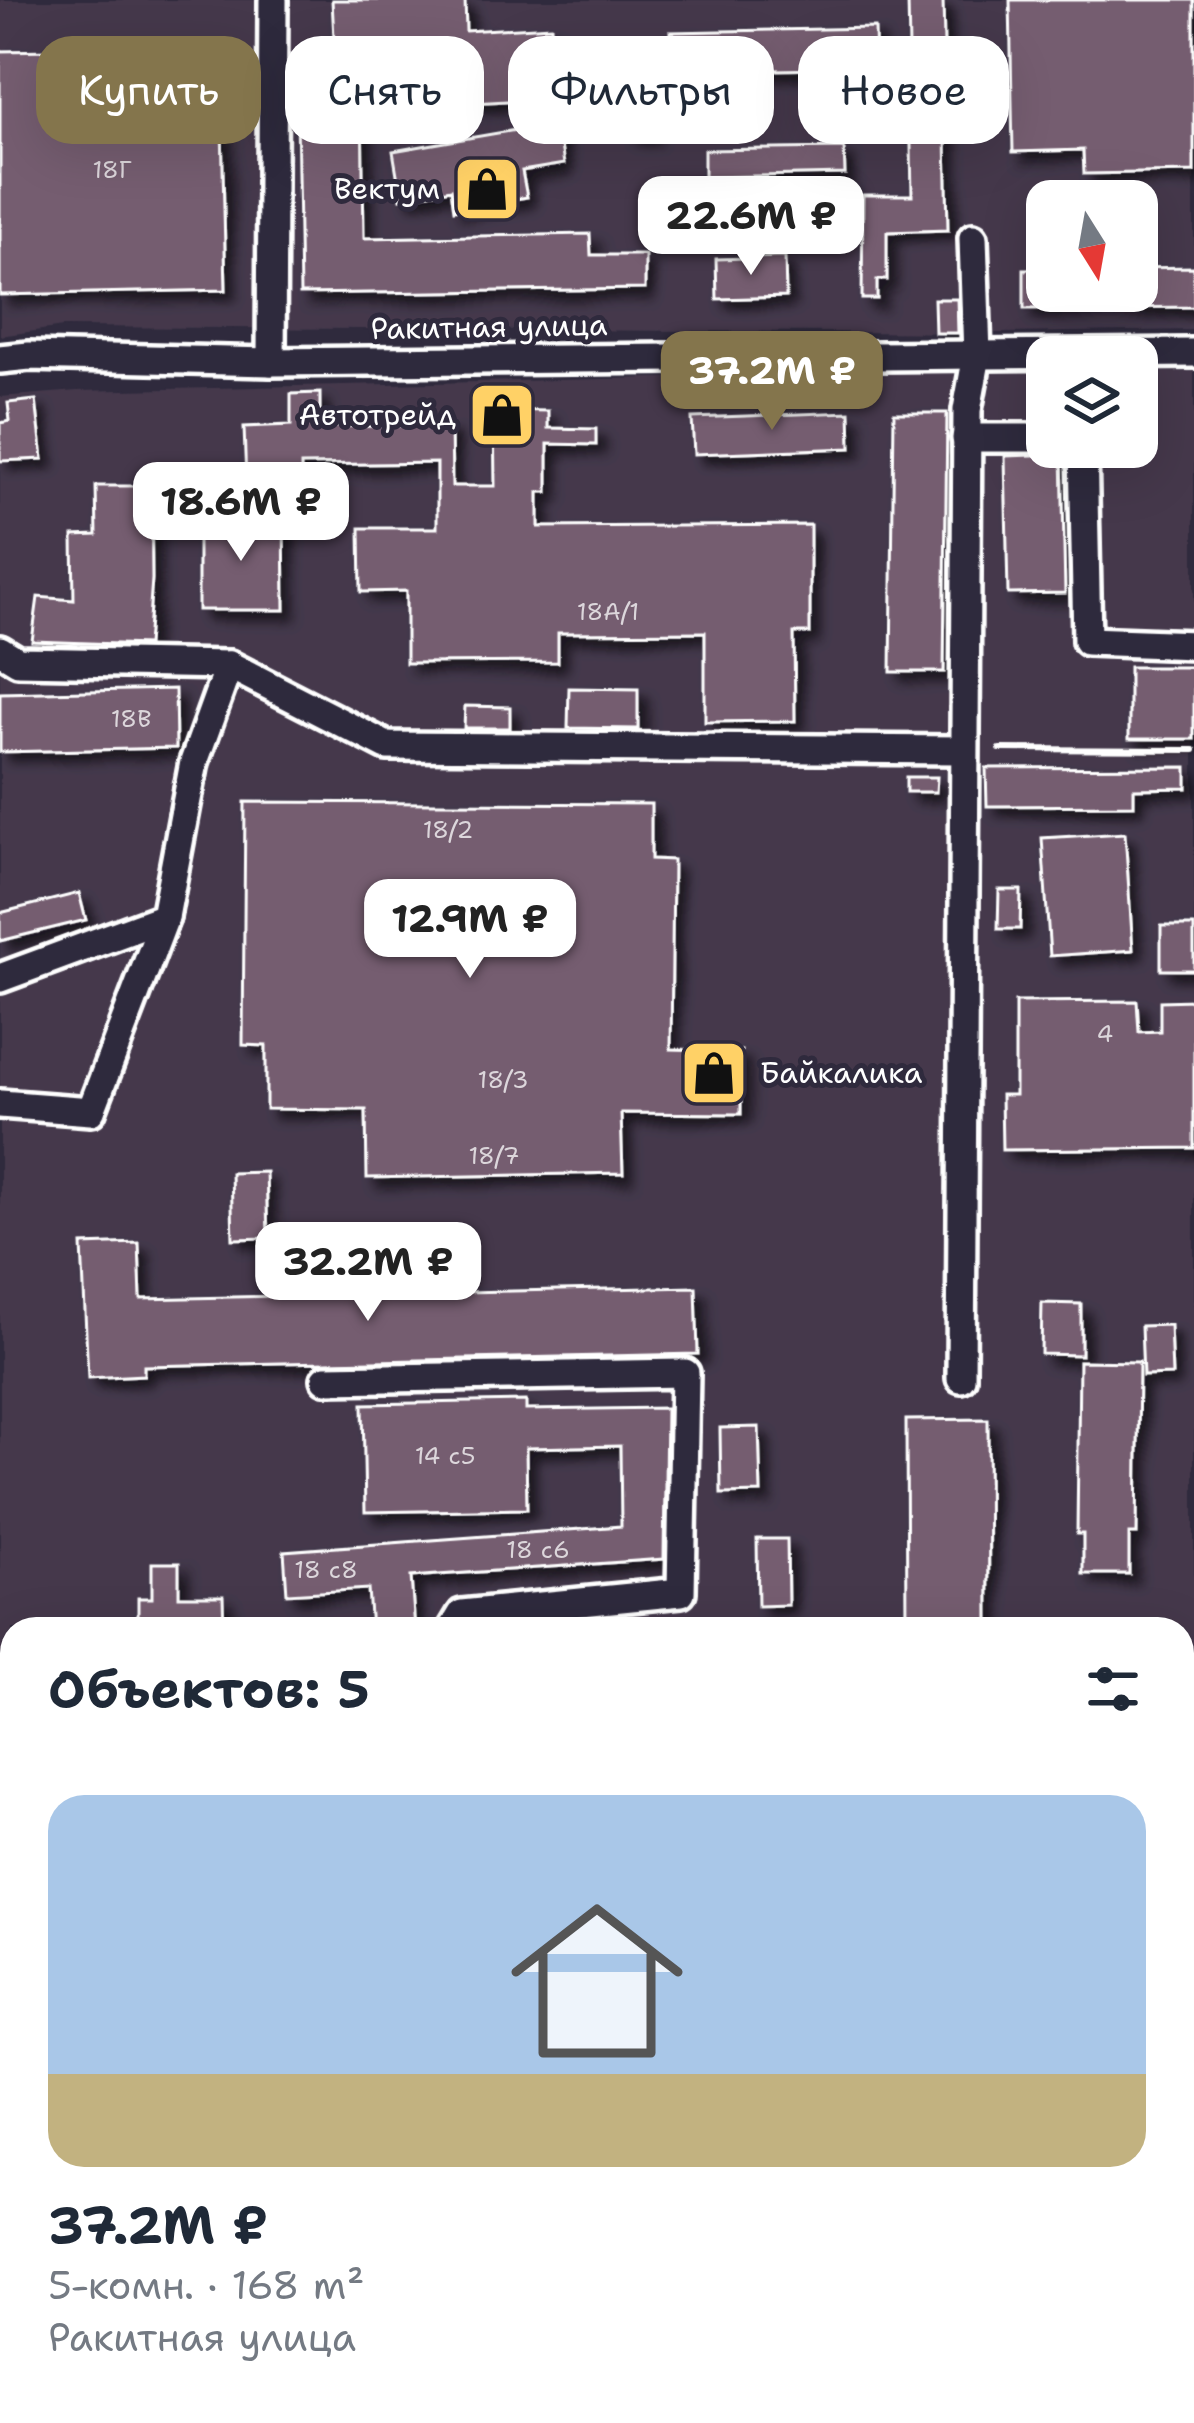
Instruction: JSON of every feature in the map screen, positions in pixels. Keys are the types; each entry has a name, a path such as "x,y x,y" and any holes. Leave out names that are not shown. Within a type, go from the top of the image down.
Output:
{"street":[{"path":"271,362 273,0"},
{"path":"961,1378 966,438 976,356 973,238"},
{"name":"Ракитная улица","path":"0,359 271,362 1194,353"},
{"path":"966,438 1026,437"},
{"path":"1083,468 1087,641 1194,645"},
{"path":"0,650 18,661 229,665 387,746 963,751"},
{"path":"0,1104 91,1111 165,917 194,762 229,665"},
{"path":"0,978 165,917"},
{"path":"326,1379 686,1373 681,1592 461,1617"}],"shaded area":[{"path":"0,0 1194,0 1194,330 63,327 0,336"},
{"path":"1158,368 1194,368 1194,1617 0,1617 0,397 77,391 1026,369 1026,468 1158,468"}],"building":[{"path":"332,0 465,0 466,31 551,26 552,36 508,36 508,101 484,102 484,36 334,36"},
{"path":"908,0 943,0 944,36 909,36"},
{"path":"1010,0 1194,0 1194,172 1084,174 1083,150 1013,152"},
{"path":"875,28 875,36 798,36 798,70 774,70 774,36 670,36 670,32"},
{"path":"36,50 36,144 222,144 226,290 0,295 0,51"},
{"path":"508,131 508,144 561,144 564,164 522,171 527,197 454,210 451,189 401,198 393,151 434,144 484,144 484,135"},
{"path":"298,144 363,144 364,238 590,234 591,255 645,255 645,289 300,294"},
{"path":"911,144 946,144 948,230 887,232 887,280 877,280 877,299 862,299 863,195 912,195"},
{"path":"844,148 845,174 704,177 704,150"},
{"path":"785,257 786,297 717,299 716,259"},
{"path":"1194,267 1194,307 1158,307 1158,268"},
{"path":"934,299 957,299 958,333 935,333"},
{"path":"320,393 320,427 451,425 452,486 495,486 494,410 548,411 548,428 596,429 596,445 548,444 548,492 539,492 539,527 810,525 810,633 794,633 795,721 705,722 705,632 558,633 558,662 406,663 406,591 361,592 360,528 437,528 437,463 301,465 301,479 246,481 244,427 291,425 291,394"},
{"path":"36,400 43,459 0,461 0,423 10,421 8,403"},
{"path":"850,412 851,448 694,454 692,418"},
{"path":"894,413 947,413 944,672 891,672"},
{"path":"1026,455 1026,468 1062,468 1065,593 1008,594 1005,456"},
{"path":"96,486 151,486 147,645 32,641 38,597 74,600 73,536 97,535"},
{"path":"198,517 284,517 285,610 198,610"},
{"path":"1129,667 1194,667 1194,739 1129,739"},
{"path":"569,688 638,689 638,729 568,728"},
{"path":"175,689 176,748 0,752 0,693"},
{"path":"465,706 510,707 510,728 464,728"},
{"path":"1187,767 1187,788 1134,789 1134,805 987,806 986,768"},
{"path":"906,777 937,777 936,792 906,792"},
{"path":"245,802 651,804 651,859 673,860 671,1049 741,1051 741,1114 621,1113 623,1173 367,1178 366,1110 266,1109 266,1046 243,1045"},
{"path":"1125,833 1133,950 1050,956 1042,838"},
{"path":"999,890 1021,890 1020,929 998,929"},
{"path":"79,893 86,920 0,941 0,913"},
{"path":"1161,926 1194,926 1194,970 1161,970"},
{"path":"1194,1000 1194,1148 1002,1150 1001,1095 1015,1095 1015,1002 1137,1001 1139,1032 1160,1031 1160,1001"},
{"path":"266,1172 268,1238 233,1239 231,1173"},
{"path":"139,1243 141,1299 696,1287 698,1354 144,1366 144,1375 88,1378 82,1245"},
{"path":"1042,1303 1081,1304 1081,1355 1041,1354"},
{"path":"1170,1325 1172,1375 1143,1376 1141,1326"},
{"path":"1079,1361 1139,1362 1137,1534 1129,1534 1129,1574 1083,1574 1083,1534 1077,1534"},
{"path":"526,1401 526,1410 666,1408 664,1559 411,1577 414,1617 370,1617 368,1589 287,1594 284,1551 621,1526 620,1446 526,1448 527,1509 365,1512 363,1404"},
{"path":"988,1419 989,1617 907,1617 906,1420"},
{"path":"759,1427 761,1493 721,1494 720,1428"},
{"path":"757,1539 787,1539 788,1605 758,1606"},
{"path":"152,1563 179,1563 179,1596 223,1596 224,1617 138,1617 138,1598 152,1598"}],"railway":[{"path":"1000,749 1194,750"}],"place":[{"name":"Вектум","path":"487,189"},
{"name":"Автотрейд","path":"502,415"},
{"name":"Байкалика","path":"714,1073"}]}
